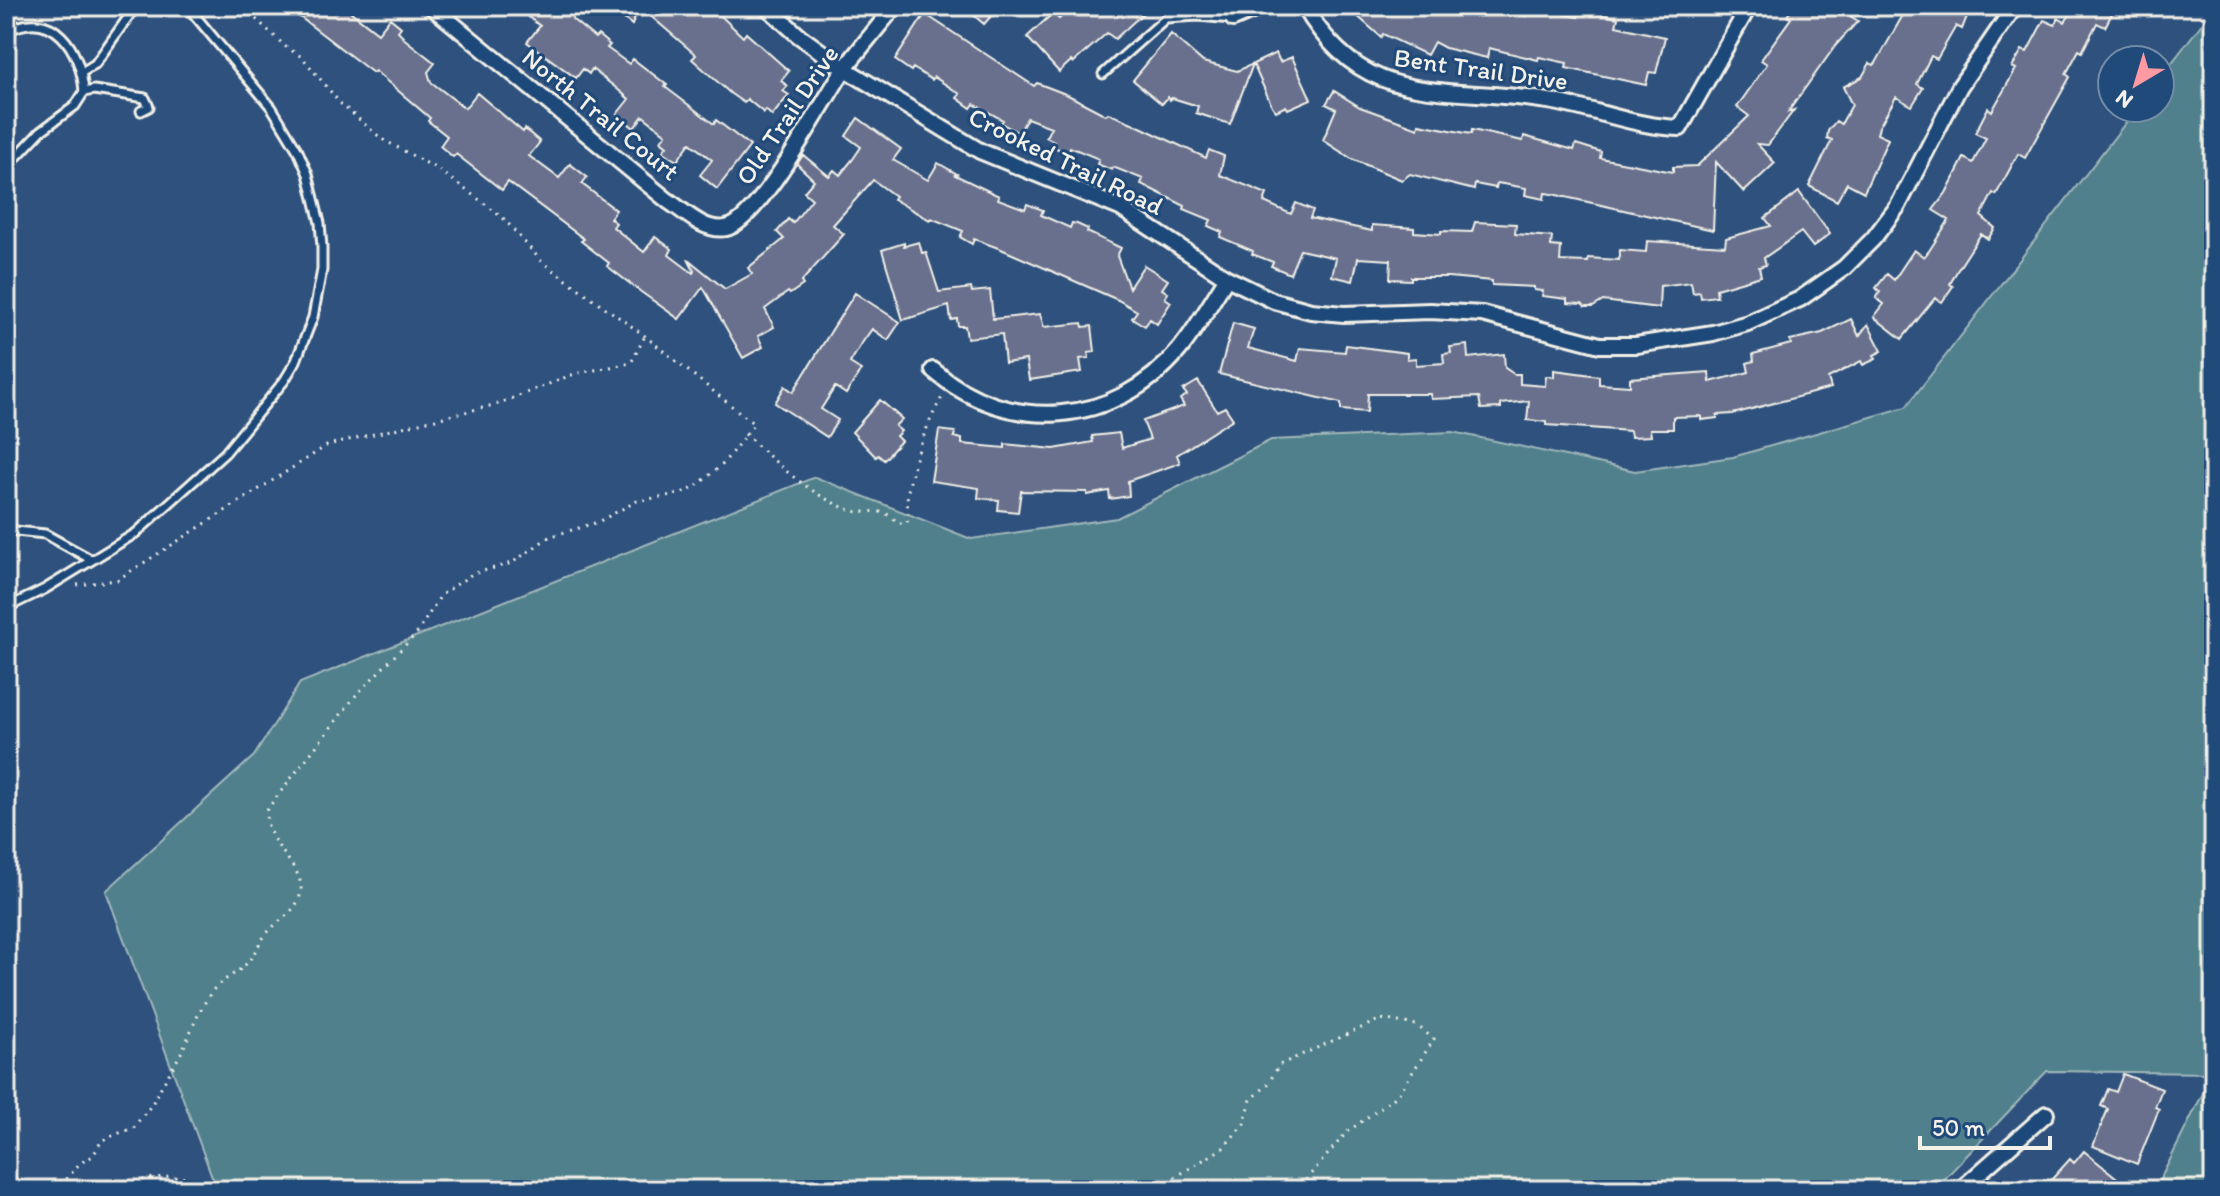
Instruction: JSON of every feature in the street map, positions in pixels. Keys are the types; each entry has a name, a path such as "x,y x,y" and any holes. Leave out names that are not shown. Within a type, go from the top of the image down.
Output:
{"street":[{"name":"North Trail Court","path":"431,6 667,200 706,226"},
{"name":"Crooked Trail Road","path":"766,6 798,35 845,69 980,151 1120,208 1227,278 1274,301 1311,311 1344,314 1430,311 1482,314 1600,345 1636,345 1693,337 1748,323 1776,312 1819,288 1844,268 1873,239 1898,206 1960,86 2015,6"},
{"name":"Old Trail Drive","path":"706,226 726,228 741,222 775,178 845,69 895,6"},
{"path":"1233,19 1264,6"},
{"name":"Bent Trail Drive","path":"1304,6 1323,35 1346,58 1385,81 1414,89 1548,101 1656,127 1680,128 1749,6"},
{"path":"933,370 983,403 1022,414 1063,413 1100,404 1134,388 1166,364 1180,349 1227,278"},
{"path":"1960,1190 2046,1114"}],"lane":[{"path":"81,73 102,56 136,6"},
{"path":"6,608 45,589 136,533 225,453 270,400 296,361 310,328 322,270 320,223 312,186 298,151 272,108 187,6"},
{"path":"1103,74 1166,18 1198,16 1233,19"},
{"path":"6,32 33,23 57,29 81,73 84,92 75,106 41,131 6,168"},
{"path":"84,92 94,90 145,98 149,107 141,111"},
{"path":"6,530 45,534 92,560"}],"path":[{"path":"37,1190 64,1182 80,1163 93,1156 102,1140 135,1127 141,1115 152,1105 159,1086 183,1049 208,998 218,985 245,965 270,929 286,917 299,901 300,882 269,831 268,808 357,694 417,633 441,595 472,574 512,563 549,537 598,522 637,501 694,488 722,465 754,424 645,336 543,263 504,219 485,204 427,162 382,139 340,103 302,57 286,47 242,6"},
{"path":"74,585 117,580 328,445 498,404 574,374 631,363 645,336"},
{"path":"745,434 774,462 835,503 860,513 880,510 889,513 898,523 907,523 907,495 913,471 935,408 950,384"},
{"path":"1154,1190 1223,1148 1244,1124 1251,1100 1268,1084 1279,1065 1381,1019 1416,1025 1434,1039 1398,1095 1347,1132 1297,1190"},
{"path":"121,1190 141,1180 172,1178 212,1181 237,1190"}],"green space":[{"path":"2214,8 2214,1190 2155,1190 2213,1073 2047,1071 1934,1190 217,1190 106,891 254,756 300,683 815,477 971,539 1117,518 1271,440 1453,432 1635,471 1733,457 1906,407 2125,124 2176,124 2176,57"}],"building":[{"path":"302,6 356,6 351,12 378,33 390,18 401,27 398,31 402,37 435,63 428,72 431,82 465,108 477,93 523,132 525,129 540,142 529,156 559,178 570,164 587,177 582,184 616,210 610,218 616,223 613,227 644,252 655,237 672,249 669,255 693,273 688,259 725,289 752,274 748,268 784,239 777,232 788,219 793,223 812,199 804,192 814,180 797,164 803,155 829,176 834,170 840,175 853,159 861,147 846,136 858,118 901,149 893,160 928,180 938,163 955,175 999,196 998,199 1025,209 1027,204 1043,210 1041,215 1070,228 1072,223 1077,224 1121,248 1117,256 1129,288 1144,265 1168,280 1162,289 1168,293 1165,298 1171,302 1157,324 1150,319 1145,326 1132,318 1137,311 1118,300 1001,249 974,239 972,244 960,237 963,231 930,220 893,199 895,196 873,180 833,225 844,234 801,282 803,285 765,309 774,327 758,336 763,347 743,358 703,287 679,319 607,266 609,263 581,241 584,239 508,182 502,190 456,154 453,157 440,146 447,136 428,121 430,118 375,71 373,73 296,14"},
{"path":"514,6 580,6 572,19 595,38 598,35 610,45 607,48 629,64 633,59 714,124 716,120 750,146 717,189 700,175 712,160 690,143 677,161 669,156 663,151 667,146 661,141 666,134 643,116 634,128 617,114 629,99 616,88 592,69 589,74 583,69 576,78 527,42 540,26"},
{"path":"608,6 639,6 632,25"},
{"path":"639,6 726,6 719,14 743,37 746,33 789,71 781,81 788,86 783,91 789,95 772,116 747,99 744,103 692,59 696,55"},
{"path":"963,6 1000,6 984,24"},
{"path":"1073,6 1151,6 1115,39 1107,33 1059,72 1027,37 1053,13 1059,19"},
{"path":"1346,6 1481,6 1527,16 1529,7 1578,17 1580,10 1618,18 1616,26 1665,37 1656,73 1649,72 1646,85 1566,68 1567,63 1539,57 1538,60 1489,48 1487,58 1445,48 1434,42 1427,55 1383,34 1381,37"},
{"path":"1794,6 1856,6 1849,15 1858,21 1836,45 1768,145 1757,144 1775,163 1744,192 1716,162 1713,230 1552,194 1545,193 1544,199 1525,195 1526,188 1497,183 1496,188 1475,184 1474,190 1410,174 1402,180 1352,159 1323,140 1336,109 1326,104 1334,91 1360,107 1418,128 1419,124 1471,134 1472,130 1523,141 1524,136 1574,150 1576,144 1601,152 1600,158 1673,172 1673,167 1697,166 1749,116 1737,107 1767,64 1761,60 1791,18 1787,16"},
{"path":"1908,6 1971,6 1962,29 1956,26 1937,59 1931,56 1917,84 1923,88 1912,106 1896,97 1879,127 1877,134 1888,139 1864,192 1847,183 1837,201 1809,186 1832,140 1827,138 1828,131 1836,121 1841,124 1852,105 1843,87 1862,77 1870,63 1876,63"},
{"path":"2076,6 2116,6 2105,27 2097,23 2082,52 2079,50 2066,74 2070,77 2025,158 2018,154 1996,195 1993,193 1981,216 1995,228 1988,239 1981,234 1957,271 1950,284 1953,286 1942,302 1935,298 1902,339 1874,317 1884,304 1876,298 1880,292 1876,288 1887,274 1894,280 1914,250 1924,257 1929,251 1949,220 1933,210 1946,193 1964,158 1973,163 1986,138 1975,133 1988,108 1992,111 2016,69 2012,67 2022,50 2027,52 2044,20 2055,25 2058,18 2065,22"},
{"path":"925,14 1034,86 1037,83 1068,95 1106,115 1108,113 1132,123 1206,158 1209,150 1224,156 1220,175 1267,194 1264,202 1291,214 1296,203 1313,210 1310,218 1372,231 1372,225 1414,228 1414,232 1441,234 1441,231 1472,232 1475,222 1516,224 1515,234 1552,237 1551,246 1561,247 1560,261 1588,262 1588,258 1619,260 1620,250 1646,252 1647,241 1725,246 1726,238 1771,226 1765,218 1799,192 1830,234 1813,247 1801,232 1764,258 1766,265 1759,267 1761,276 1716,289 1717,296 1701,298 1700,292 1693,293 1691,282 1660,286 1659,308 1603,301 1593,307 1585,307 1567,303 1567,299 1542,296 1543,291 1534,290 1534,287 1492,285 1492,281 1448,277 1390,279 1391,260 1358,258 1353,281 1332,276 1336,258 1300,250 1290,274 1271,266 1273,262 1252,254 1253,251 1220,237 1222,232 1208,226 1211,220 1184,209 1185,206 1141,184 1143,179 1097,164 1099,159 1070,147 1068,153 1052,146 1054,141 1046,137 1051,127 1027,118 1019,133 974,104 971,108 957,98 960,94 934,77 932,80 913,68 911,71 895,60"},
{"path":"1171,34 1203,62 1237,71 1253,64 1230,124 1196,113 1198,106 1172,98 1170,100 1168,97 1162,104 1133,80"},
{"path":"1276,53 1280,62 1292,57 1311,99 1276,111 1253,64"},
{"path":"919,242 922,253 926,252 939,292 971,288 972,292 990,290 993,319 1040,314 1044,327 1082,323 1083,327 1092,326 1095,352 1088,353 1089,358 1080,359 1082,372 1029,380 1026,360 1005,363 1002,334 967,338 965,326 958,326 957,319 951,320 949,306 903,320 882,250"},
{"path":"855,293 900,322 888,340 872,329 862,343 850,363 861,370 846,394 835,387 821,409 838,420 827,437 775,403 785,386 793,392"},
{"path":"1851,319 1859,336 1868,324 1882,351 1874,355 1876,359 1863,365 1861,361 1828,378 1831,388 1733,414 1717,415 1717,418 1673,417 1673,429 1650,429 1651,436 1631,437 1630,431 1547,425 1547,422 1527,420 1529,401 1481,409 1479,397 1431,399 1430,394 1368,394 1367,412 1341,410 1341,403 1219,374 1233,323 1254,329 1248,348 1297,361 1300,348 1345,352 1346,345 1407,353 1407,359 1416,358 1416,365 1444,363 1443,354 1451,353 1450,347 1467,345 1468,358 1504,354 1505,368 1520,374 1520,384 1545,386 1546,376 1554,377 1554,370 1599,376 1599,384 1630,386 1630,378 1709,372 1710,382 1749,372 1747,363 1754,361 1753,354 1791,344 1790,340 1822,333"},
{"path":"1198,381 1217,411 1225,407 1233,419 1177,455 1180,463 1128,481 1129,496 1110,499 1109,491 1087,495 1087,492 1021,491 1018,512 998,510 999,500 978,498 979,488 931,481 939,430 955,432 954,437 962,439 962,444 1054,449 1093,442 1092,436 1119,433 1122,448 1150,439 1143,421 1184,406 1180,399 1187,395 1183,390"},
{"path":"880,400 902,419 895,426 901,431 896,436 901,441 884,460 878,455 876,457 852,432"},
{"path":"2123,1074 2162,1089 2155,1107 2159,1109 2137,1164 2093,1146 2108,1109 2101,1106 2108,1089 2116,1092"},
{"path":"2084,1151 2132,1190 2042,1190 2070,1159 2074,1163"}]}
